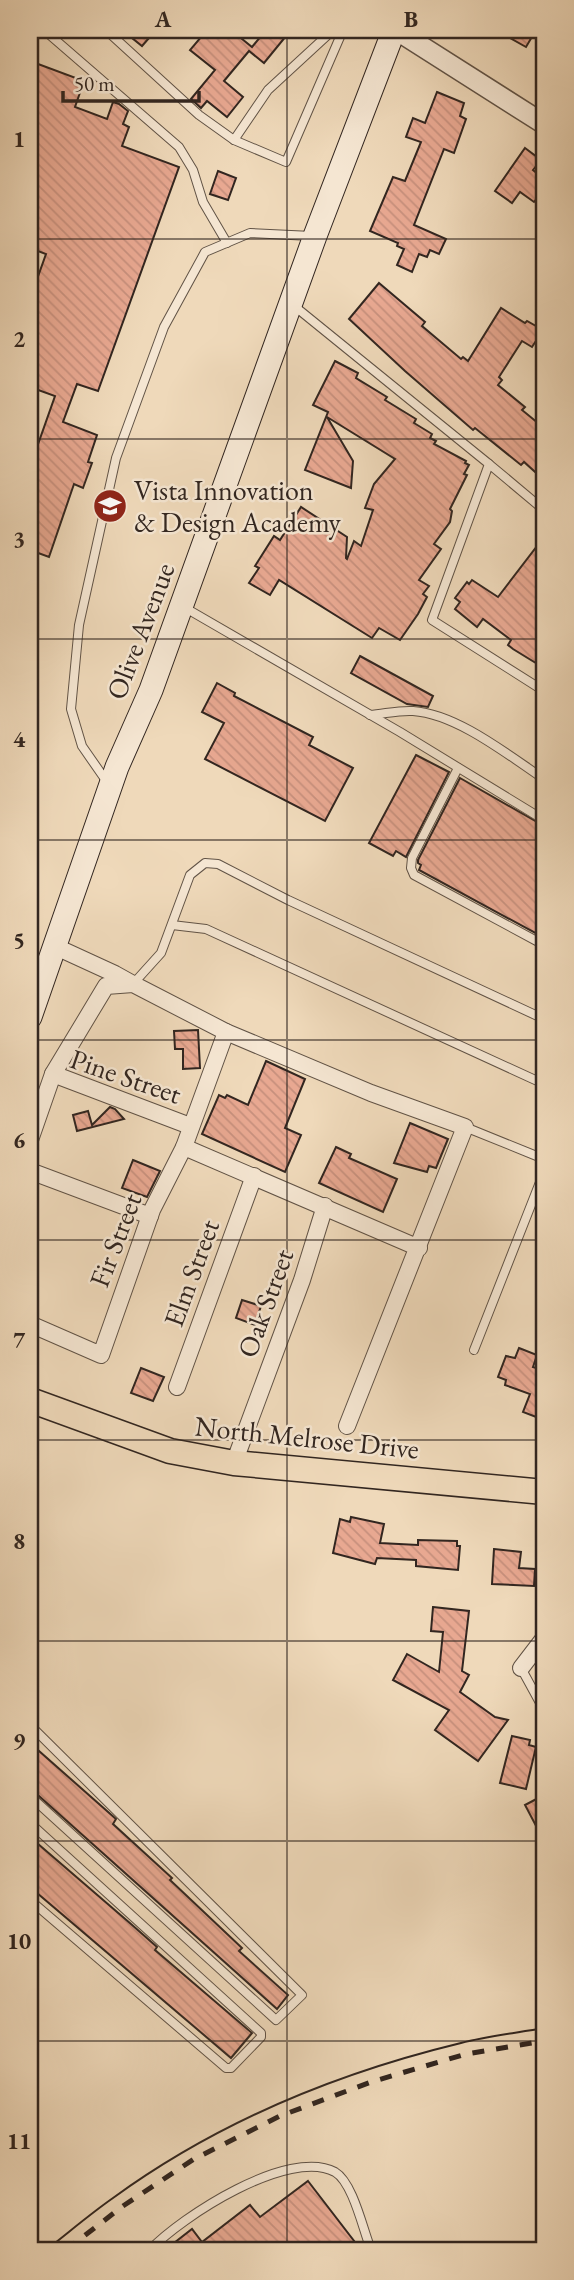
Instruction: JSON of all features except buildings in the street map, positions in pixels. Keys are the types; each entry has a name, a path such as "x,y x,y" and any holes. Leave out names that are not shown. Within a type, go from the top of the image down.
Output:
{"main road":[{"name":"Olive Avenue","path":"30,1017 110,786 151,690 290,303 395,30"},
{"name":"North Melrose Drive","path":"30,1401 170,1451 234,1463 544,1492"}],"street":[{"path":"395,30 544,124"},
{"path":"54,946 115,974 226,1032 371,1093 465,1127 347,1426"},
{"path":"53,1074 106,986 133,985"},
{"name":"Pine Street","path":"30,1140 53,1074 190,1126 226,1032"},
{"name":"Fir Street","path":"30,1324 101,1355 150,1216 184,1147 190,1126"},
{"path":"184,1147 419,1248"},
{"path":"30,1171 150,1216"},
{"name":"Elm Street","path":"177,1387 254,1176"},
{"name":"Oak Street","path":"234,1463 302,1280 325,1206"},
{"path":"520,1668 544,1638"}],"lane":[{"path":"44,30 179,148 192,170 207,211 227,243"},
{"path":"106,30 199,116 234,140 286,162 341,30 332,31 268,90 234,140"},
{"path":"110,786 82,746 71,709 79,625 116,458 164,327 205,252 250,233 315,236"},
{"path":"290,303 544,510"},
{"path":"489,464 432,620 544,691"},
{"path":"182,605 544,820"},
{"path":"370,715 413,711 436,716 459,726 544,779"},
{"path":"458,768 412,858 411,868 414,875 544,945"},
{"path":"133,985 161,953 190,875 205,863 218,864 288,900 544,1019"},
{"path":"172,925 206,929 544,1084"},
{"path":"465,1127 544,1159"},
{"path":"474,1350 544,1172"},
{"path":"520,1668 544,1710"},
{"path":"30,1726 302,1995 275,2020 30,1796"},
{"path":"30,1822 261,2033 261,2038 231,2068 226,2068 30,1900"},
{"path":"150,2250 166,2234 219,2199 279,2171 310,2166 335,2173 350,2192 369,2244 367,2250"}],"tram line":[{"path":"46,2250 104,2204 152,2171 193,2146 279,2104 324,2085 415,2055 471,2041 544,2028"}],"railway":[{"path":"66,2250 123,2206 194,2159 280,2116 371,2082 466,2054 544,2041"}],"place":[{"name":"Vista Innovation & Design Academy","path":"110,506"}]}
